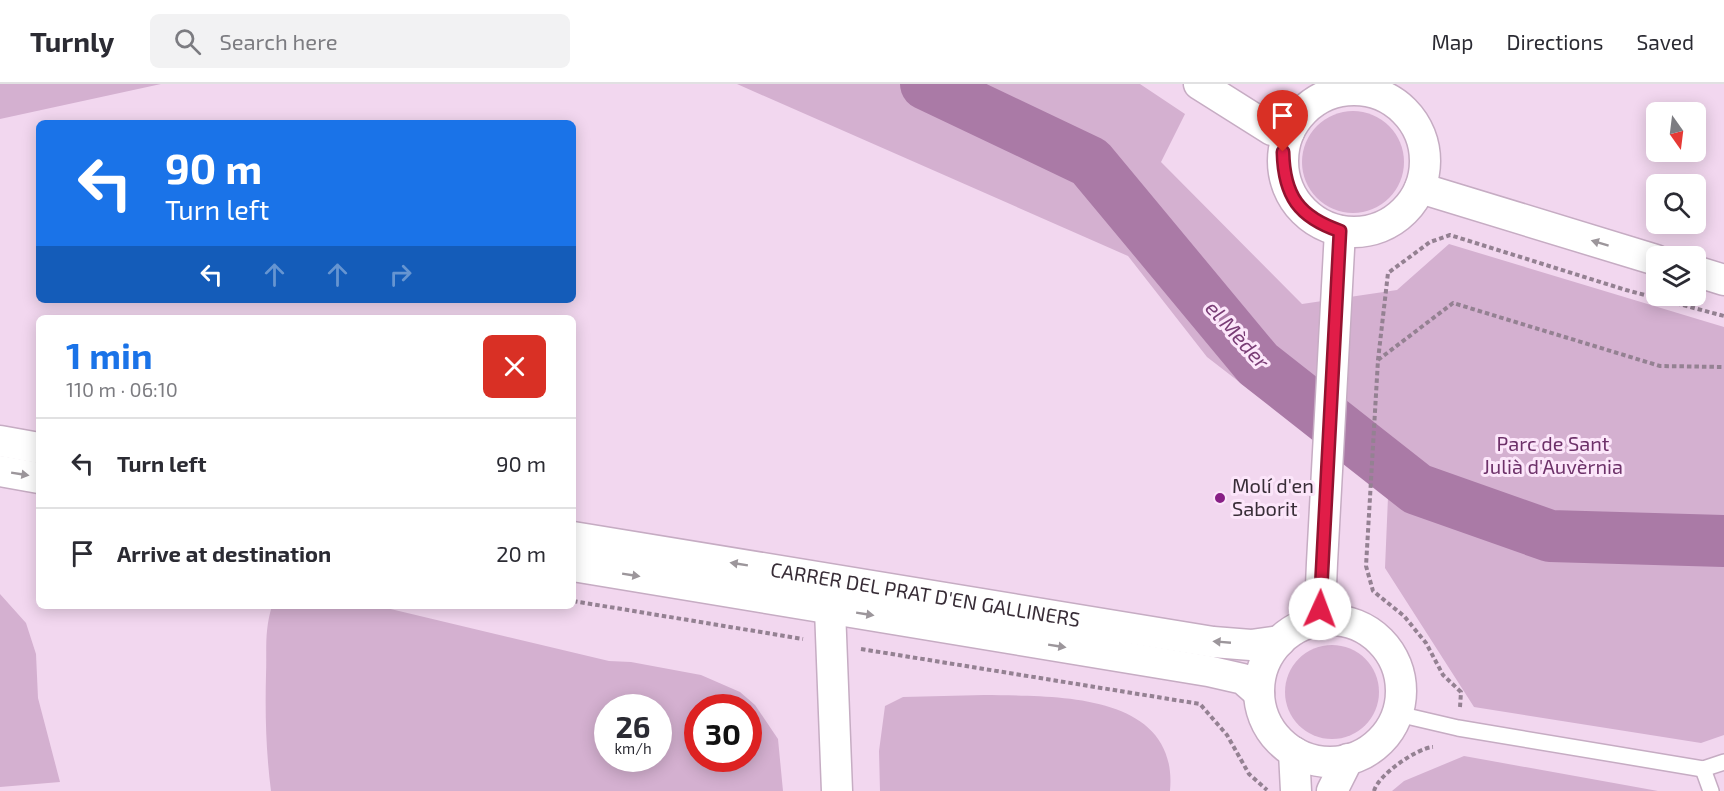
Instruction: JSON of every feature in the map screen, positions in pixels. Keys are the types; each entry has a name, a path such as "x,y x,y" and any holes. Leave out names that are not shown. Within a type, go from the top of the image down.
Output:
{"street":[{"path":"1198,84 1272,130 1289,132"},
{"path":"1353,87 1393,102 1408,116 1419,133 1424,153 1424,175 1420,188 1410,205 1396,219 1369,230 1340,231 1320,224 1303,211 1290,194 1283,174 1283,152 1289,132 1300,115 1315,102 1353,87"},
{"path":"1420,188 1646,257"},
{"path":"1323,620 1320,609 1322,563 1340,231"},
{"path":"1706,275 1724,280"},
{"path":"0,441 36,447"},
{"path":"0,471 36,477"},
{"name":"CARRER DEL PRAT D'EN GALLINERS","path":"576,537 1213,642 1251,645 1280,641"},
{"name":"CARRER DEL PRAT D'EN GALLINERS","path":"576,567 1208,671 1242,679 1259,693"},
{"path":"830,609 837,791"},
{"path":"1323,620 1347,622 1370,632 1388,648 1399,670 1401,694 1398,714 1385,736 1368,751 1348,759 1327,761 1294,752 1272,730 1262,708 1259,693 1266,662 1280,641 1299,627 1323,620"},
{"path":"1294,752 1296,791"},
{"path":"1332,791 1348,759"}],"lane":[{"path":"1398,714 1458,728 1703,769 1724,762"},
{"path":"1703,769 1711,791"}],"path":[{"path":"1374,791 1376,785 1400,762 1430,746 1456,749 1461,692 1443,675 1426,643 1404,616 1373,591 1366,566 1378,360 1388,273 1430,242 1450,235 1626,290 1724,316"},
{"path":"1378,360 1453,303 1660,366 1724,367"},
{"path":"576,601 1200,705 1227,735 1249,774 1269,791"}],"green space":[{"path":"0,84 161,84 0,119"},
{"name":"Parc de Sant Julià d'Auvèrnia","path":"737,84 1140,84 1185,114 1161,162 1302,304 1397,290 1449,244 1646,303 1646,306 1654,306 1724,327 1724,735 1701,743 1474,707 1385,568 1388,497 1207,357 1128,256"},
{"path":"1353,111 1382,119 1396,133 1404,162 1396,191 1382,205 1353,213 1324,205 1310,191 1302,162 1310,133 1324,119"},
{"path":"0,594 26,623 36,654 38,698 60,782 0,787"},
{"path":"271,609 391,609 609,661 631,662 701,675 742,694 684,694 684,772 762,772 762,715 778,739 783,791 271,791 267,747 266,640"},
{"path":"1332,645 1350,649 1365,659 1375,674 1379,692 1375,710 1365,725 1350,735 1332,739 1314,735 1299,725 1289,710 1285,692 1289,674 1299,659 1314,649"},
{"path":"984,695 1076,699 1106,706 1133,717 1154,734 1167,758 1170,791 880,791 879,751 885,706 903,697"},
{"path":"1464,756 1658,791 1392,791 1404,781"}],"waterway":[{"name":"el Mèder","path":"926,84 1090,162 1258,364 1417,489 1550,536 1724,541"}],"place":[{"name":"Molí d'en Saborit","path":"1220,498"}],"route":[{"path":"1283,152 1283,174 1290,194 1303,211 1320,224 1340,231 1320,609"}]}
